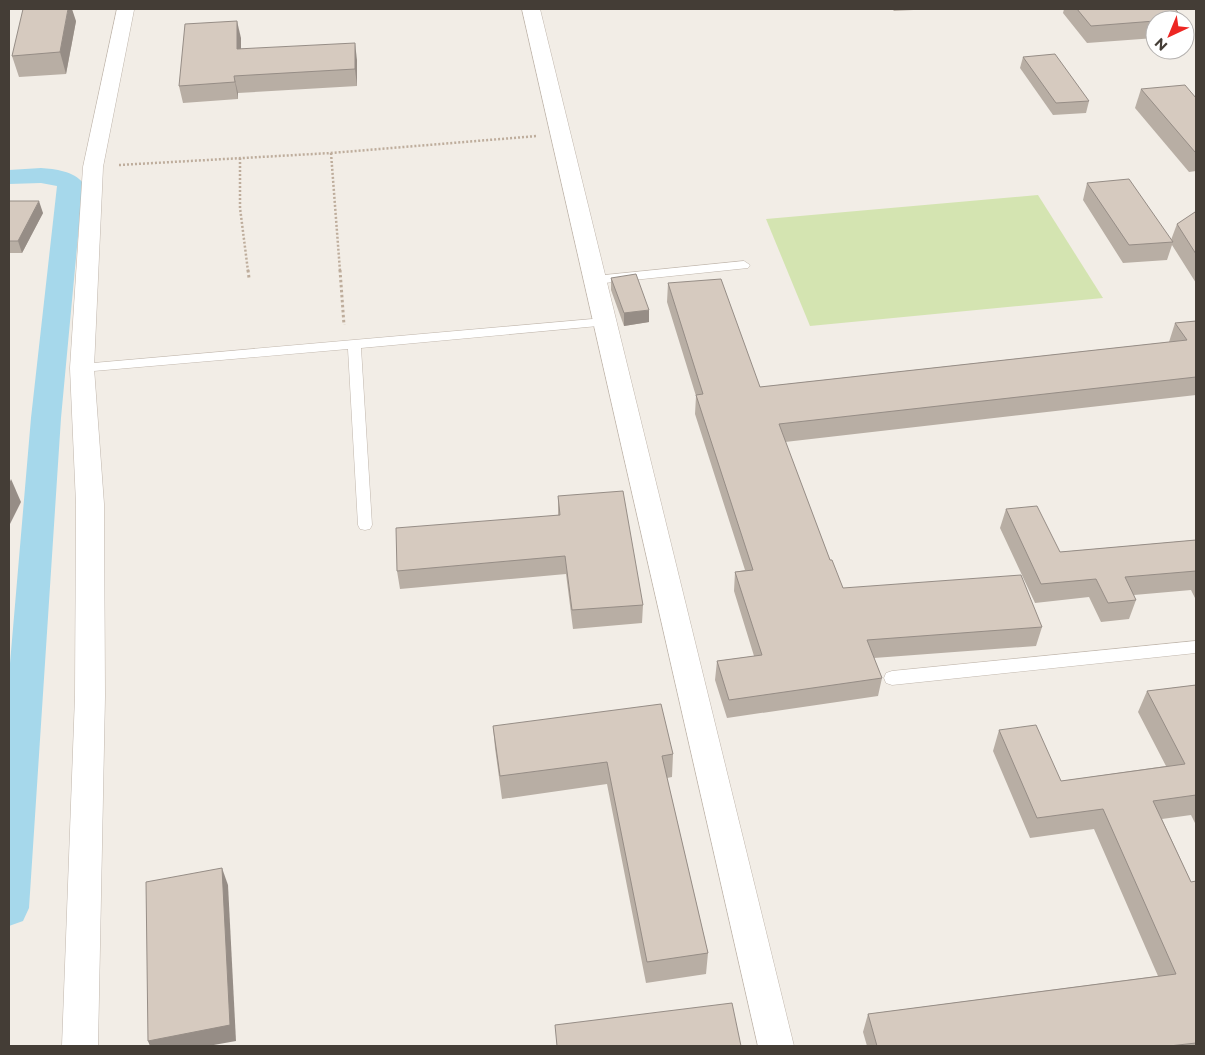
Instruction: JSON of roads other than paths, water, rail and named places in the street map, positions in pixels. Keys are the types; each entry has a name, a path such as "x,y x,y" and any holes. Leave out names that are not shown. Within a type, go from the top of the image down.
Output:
{"street":[{"path":"531,9 776,1046"},
{"path":"80,1046 90,696 90,504 82,368 93,167 125,10"}],"lane":[{"path":"594,280 744,265"},
{"path":"82,368 604,322"},
{"path":"350,345 365,525"},
{"path":"892,678 1196,646"}],"waterway":[{"path":"9,177 49,176 70,183 46,418 9,908"}]}
